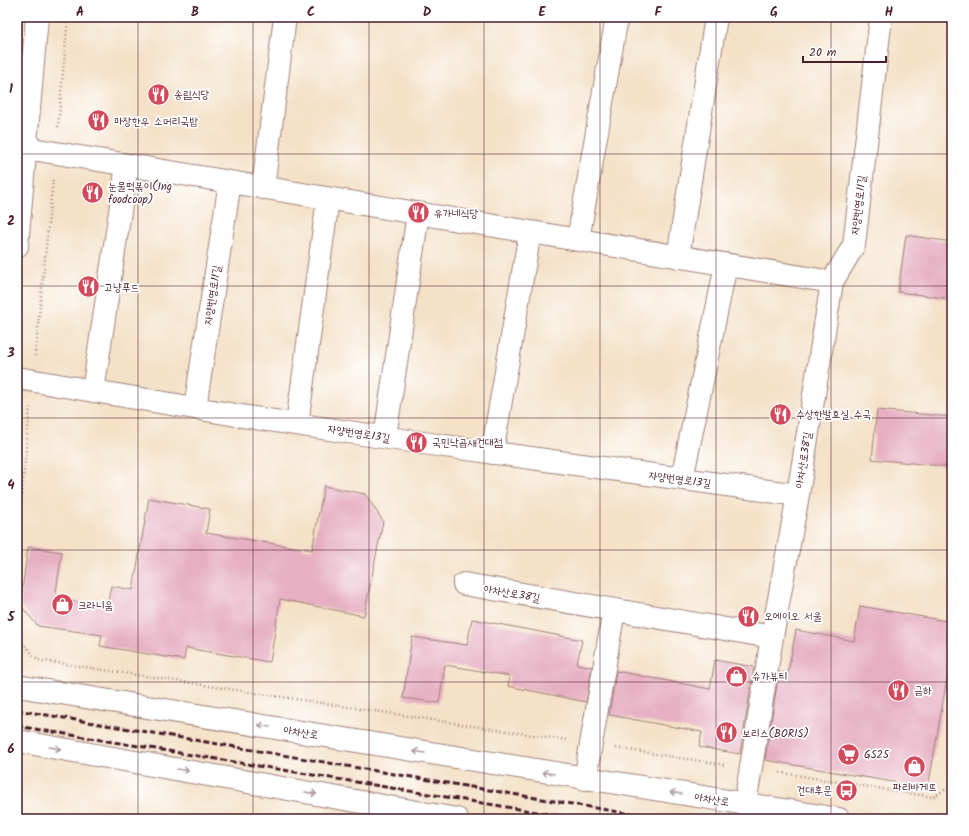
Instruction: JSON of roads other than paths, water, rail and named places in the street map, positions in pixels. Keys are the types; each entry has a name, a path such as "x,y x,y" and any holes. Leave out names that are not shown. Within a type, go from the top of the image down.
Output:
{"street":[{"path":"17,246 20,181 26,148 37,17"},
{"path":"263,188 285,17"},
{"path":"578,240 617,17"},
{"path":"678,257 716,17"},
{"name":"자양번영로11길","path":"832,282 854,245 881,17"},
{"path":"26,148 832,282"},
{"path":"93,391 127,165"},
{"name":"자양번영로11길","path":"195,408 230,182"},
{"path":"296,424 328,199"},
{"path":"385,437 418,213"},
{"path":"492,453 530,232"},
{"path":"682,479 726,265"},
{"name":"아차산로38길","path":"745,804 772,637 798,495 832,282"},
{"name":"자양번영로13길","path":"25,379 296,424 492,453 798,495"},
{"name":"아차산로38길","path":"464,584 772,637"},
{"path":"585,779 614,610"},
{"name":"아차산로","path":"17,686 839,819"},
{"path":"17,741 457,819"}],"railway":[{"path":"17,710 660,819"},
{"path":"17,726 579,819"}],"place":[{"name":"송림식당","path":"159,94"},
{"name":"마장한우 소머리국밥","path":"98,121"},
{"name":"눈물떡볶이(Ing foodcoop)","path":"93,192"},
{"name":"유가네식당","path":"418,213"},
{"name":"고냥푸드","path":"88,287"},
{"name":"수상한발효실 수국","path":"780,414"},
{"name":"국민낙곱새건대점","path":"416,442"},
{"name":"크라니움","path":"63,605"},
{"name":"오에이오 서울","path":"749,616"},
{"name":"슈가뷰티","path":"737,676"},
{"name":"금하","path":"899,690"},
{"name":"보리스(BORIS)","path":"726,733"},
{"name":"GS25","path":"848,754"},
{"name":"파리바게뜨","path":"915,767"},
{"name":"건대후문","path":"847,790"}]}
